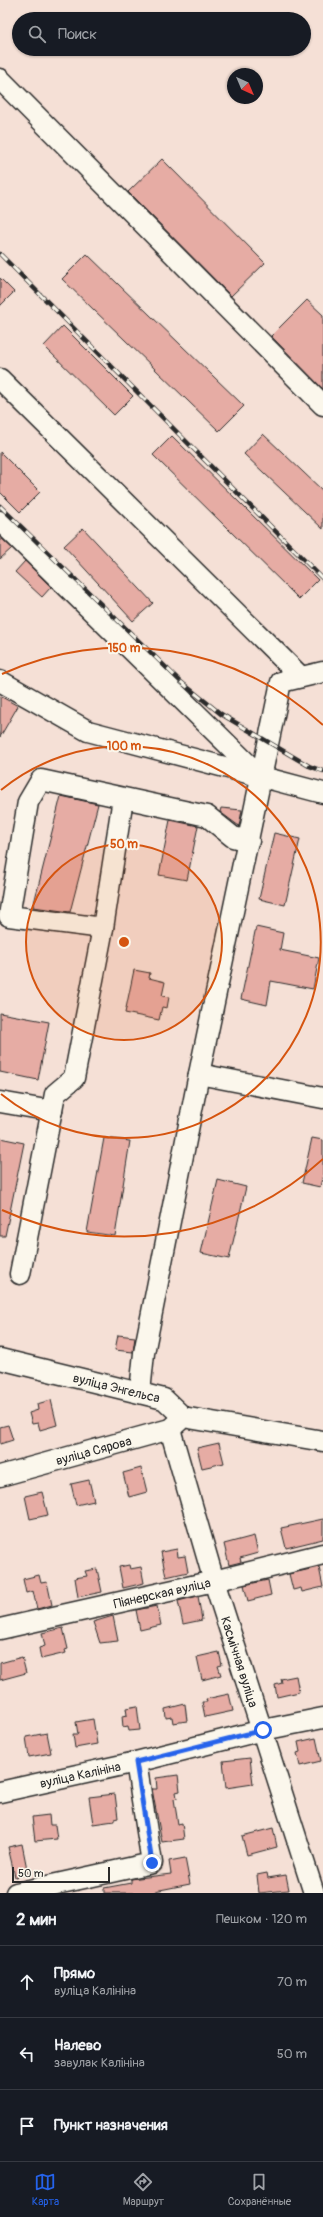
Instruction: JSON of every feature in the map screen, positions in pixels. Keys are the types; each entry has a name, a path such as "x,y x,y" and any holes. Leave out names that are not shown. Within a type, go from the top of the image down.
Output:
{"street":[{"path":"0,79 323,405"},
{"path":"0,380 301,678"},
{"path":"0,521 262,778"},
{"path":"140,1392 144,1353 199,1074 249,841 281,682 323,672"},
{"path":"0,681 88,731 323,793"},
{"path":"103,928 9,916 8,869 28,802 41,780 207,816 233,837 249,841"},
{"path":"20,1274 55,1094 74,1078 103,928 123,798"},
{"path":"199,1074 323,1098"},
{"path":"0,1102 52,1111"},
{"name":"вуліца Энгельса","path":"0,1359 164,1399 177,1423"},
{"path":"177,1423 323,1441"},
{"name":"вуліца Сярова","path":"0,1476 177,1423"},
{"name":"Касмічная вуліца","path":"177,1423 214,1581 314,1893"},
{"name":"Піянерская вуліца","path":"0,1629 214,1581 323,1554"},
{"name":"вуліца Калініна","path":"0,1792 136,1762 263,1730 323,1718"},
{"path":"16,1893 152,1863 136,1762"}],"building":[{"path":"162,159 265,263 231,296 128,192"},
{"path":"87,254 244,406 219,431 62,279"},
{"path":"0,278 14,292 0,306"},
{"path":"307,300 323,315 323,389 271,336"},
{"path":"63,326 133,396 114,415 44,346"},
{"path":"263,434 323,491 323,529 244,454"},
{"path":"172,436 318,580 299,599 153,455"},
{"path":"0,452 40,492 20,512 0,492"},
{"path":"83,528 153,603 133,621 64,546"},
{"path":"0,537 12,548 0,559"},
{"path":"25,561 51,587 42,597 15,572"},
{"path":"0,696 18,706 0,737"},
{"path":"61,796 98,804 70,912 33,907"},
{"path":"221,808 242,810 239,826 220,812"},
{"path":"170,820 198,826 187,880 159,875"},
{"path":"274,833 300,839 285,905 259,899"},
{"path":"256,927 283,933 280,950 319,958 313,989 271,981 267,1005 241,999"},
{"path":"134,970 150,973 149,978 165,982 162,996 169,997 167,1008 162,1007 159,1020 125,1013"},
{"path":"0,1013 49,1022 38,1080 0,1072"},
{"path":"0,1138 24,1143 5,1236 0,1236"},
{"path":"104,1138 130,1141 115,1236 87,1232"},
{"path":"312,1138 323,1140 323,1174 320,1187 302,1183"},
{"path":"218,1180 246,1187 229,1259 201,1253"},
{"path":"118,1335 135,1337 133,1352 115,1350"},
{"path":"51,1400 57,1425 40,1430 38,1423 32,1424 29,1413 38,1410 37,1404"},
{"path":"8,1425 13,1440 0,1444 0,1427"},
{"path":"219,1443 224,1463 202,1468 197,1448"},
{"path":"141,1468 147,1492 129,1497 123,1473"},
{"path":"89,1480 94,1501 76,1505 71,1484"},
{"path":"42,1492 48,1515 30,1519 25,1496"},
{"path":"323,1519 323,1539 286,1548 281,1528"},
{"path":"254,1536 258,1553 240,1558 241,1562 229,1565 224,1544"},
{"path":"177,1549 178,1557 185,1556 188,1572 166,1577 161,1552"},
{"path":"129,1565 130,1569 141,1567 144,1583 123,1588 119,1567"},
{"path":"319,1567 323,1587 302,1592 301,1588 293,1590 289,1574"},
{"path":"97,1569 102,1592 78,1597 75,1578 87,1576 85,1571"},
{"path":"39,1575 41,1583 47,1582 52,1605 37,1609 33,1591 26,1593 23,1579"},
{"path":"268,1580 271,1595 248,1601 244,1585"},
{"path":"198,1596 202,1620 183,1624 178,1601"},
{"path":"157,1606 161,1625 140,1630 136,1610"},
{"path":"113,1616 118,1641 100,1643 93,1622"},
{"path":"63,1628 68,1649 65,1650 66,1653 41,1659 39,1648 45,1646 42,1633"},
{"path":"219,1652 222,1665 218,1666 221,1675 202,1680 197,1657"},
{"path":"22,1657 26,1673 0,1680 0,1663"},
{"path":"296,1676 299,1692 277,1697 275,1685 282,1683 281,1679"},
{"path":"229,1694 233,1711 205,1717 202,1702 207,1702 206,1699"},
{"path":"185,1704 187,1721 173,1723 172,1717 166,1718 165,1709"},
{"path":"137,1706 140,1730 129,1731 128,1726 123,1727 122,1716 127,1715 126,1708"},
{"path":"93,1719 97,1744 75,1748 73,1734 78,1734 76,1722"},
{"path":"47,1733 51,1753 29,1757 26,1737"},
{"path":"316,1738 321,1761 300,1766 297,1753 300,1752 298,1742"},
{"path":"250,1758 253,1784 226,1788 223,1761"},
{"path":"178,1775 180,1791 176,1792 177,1798 174,1799 178,1824 182,1823 184,1839 162,1842 152,1789 157,1789 156,1778"},
{"path":"115,1794 118,1818 114,1819 114,1821 93,1824 89,1797"},
{"path":"49,1815 50,1825 55,1825 57,1839 35,1841 32,1817"},
{"path":"273,1828 277,1847 247,1855 242,1836"},
{"path":"22,1844 28,1874 15,1877 8,1847"},
{"path":"185,1858 190,1884 155,1891 155,1893 104,1893 104,1888 131,1883 131,1879 171,1874 169,1861"},
{"path":"267,1873 268,1878 286,1875 289,1890 259,1893 257,1875"}],"railway":[{"path":"0,254 323,579"},
{"path":"0,506 181,682 221,714 309,766 323,771"}],"route":[{"path":"152,1863 136,1762 263,1730"}]}
